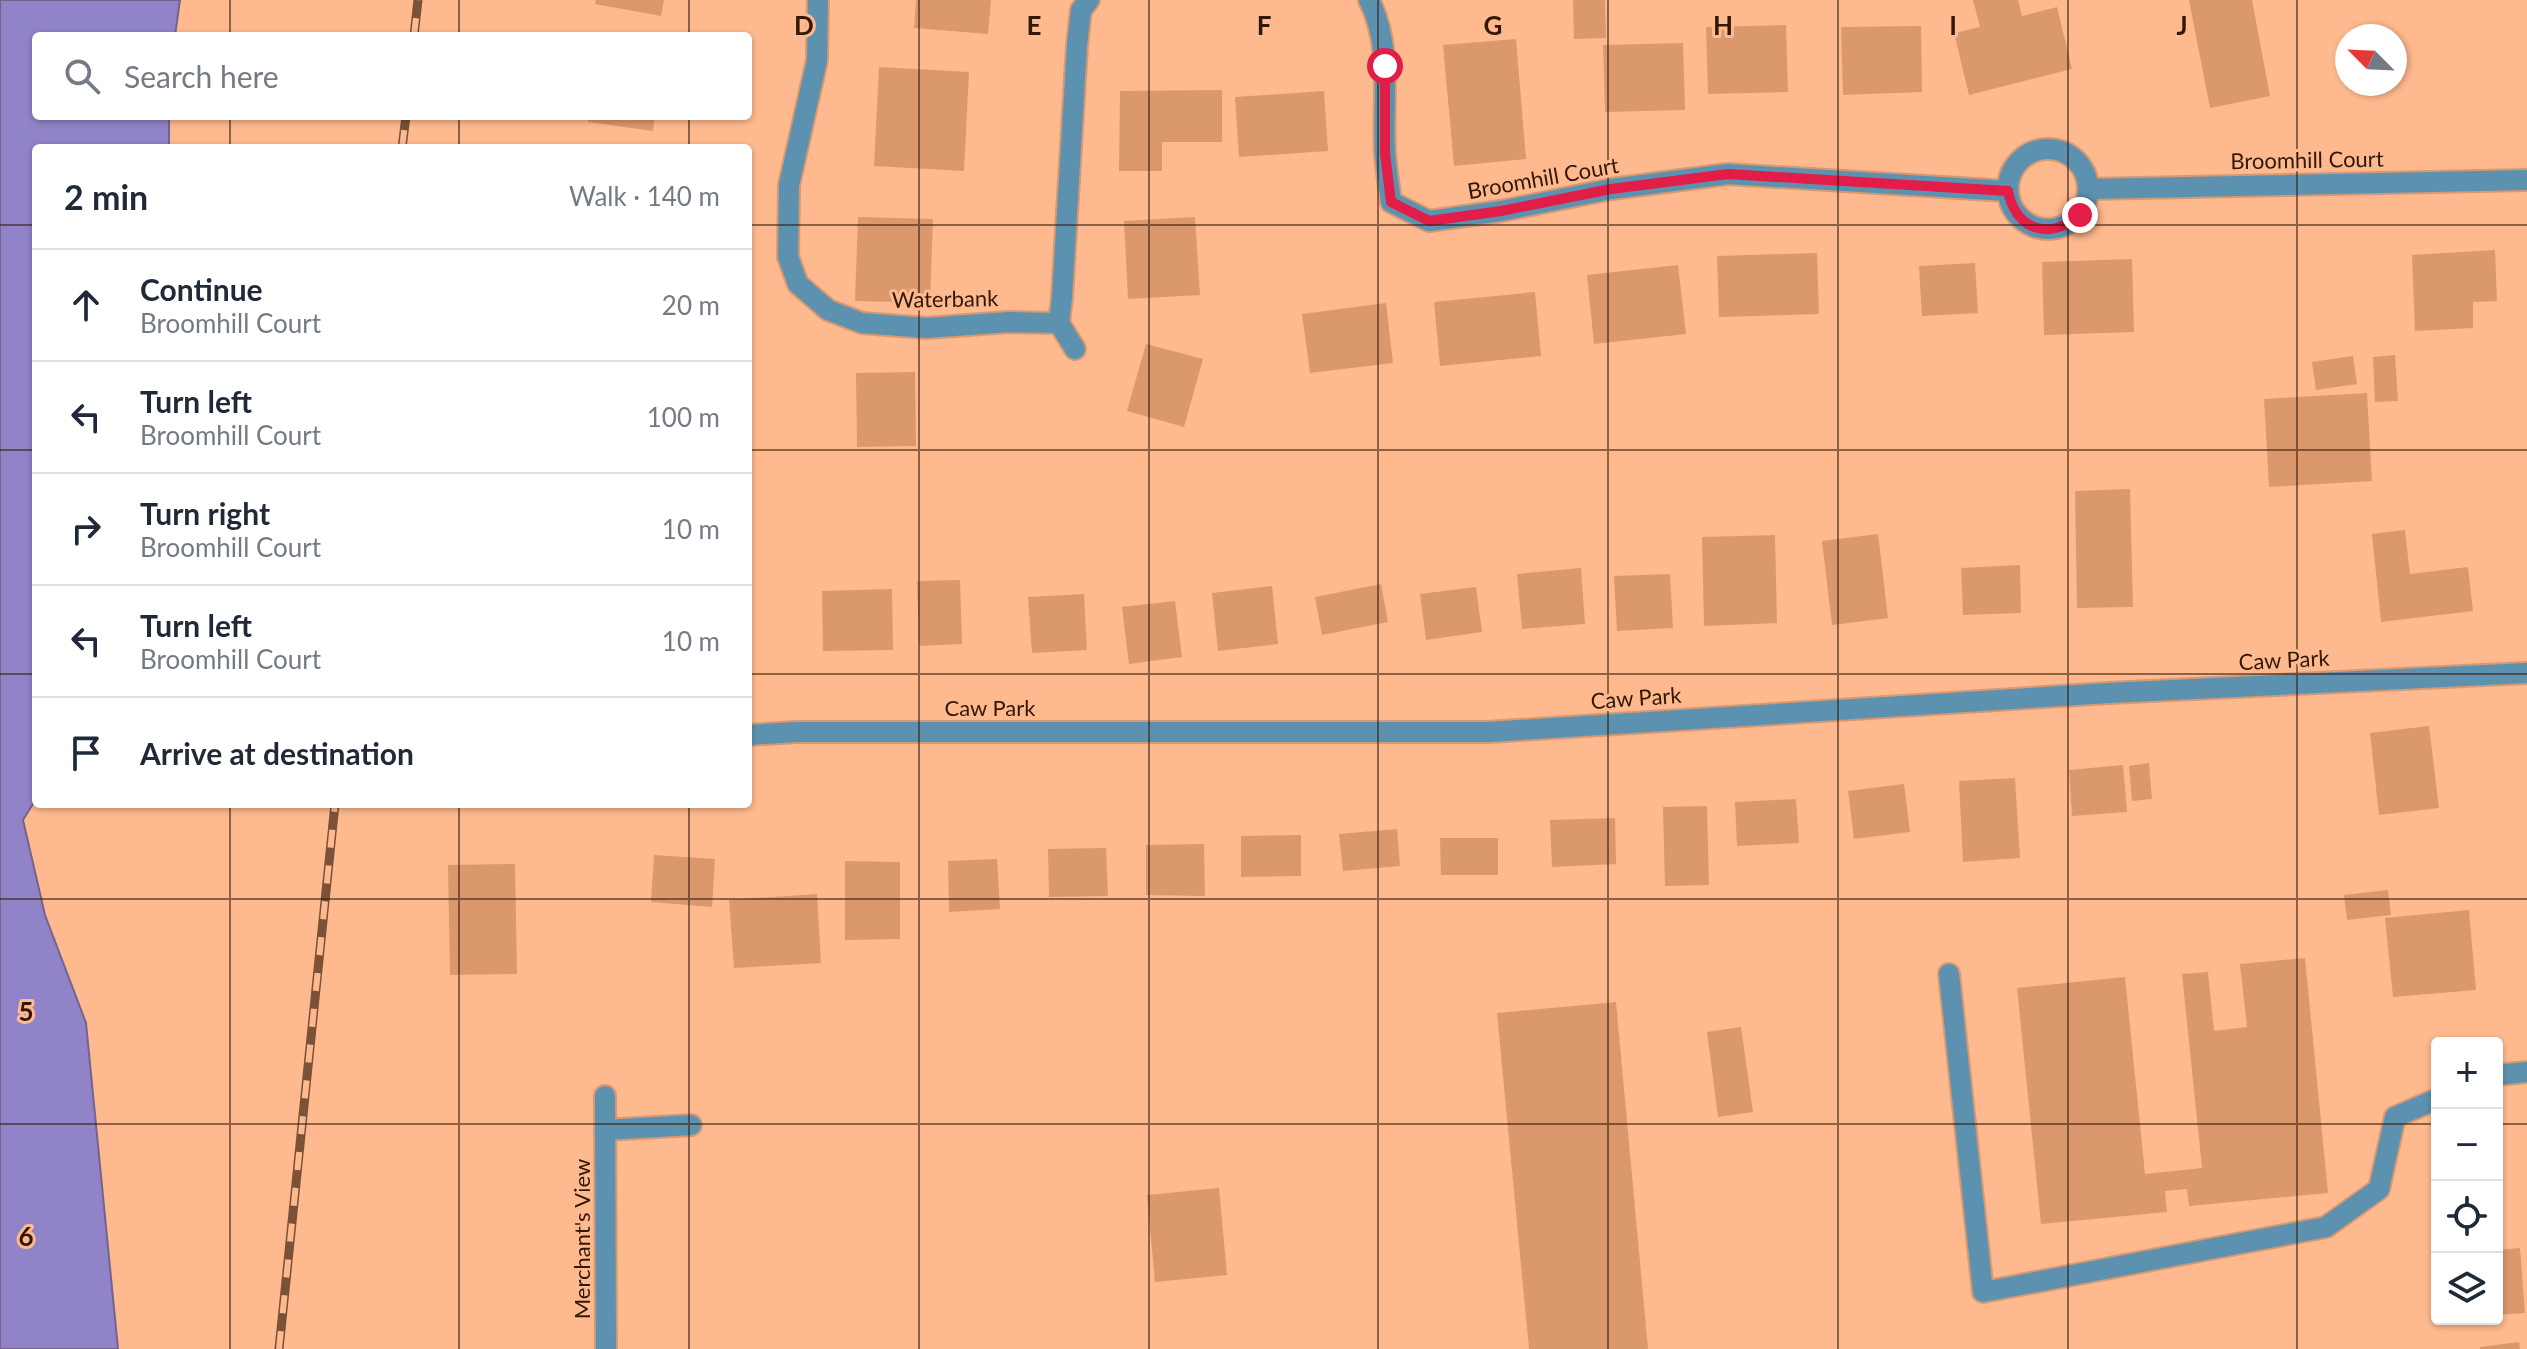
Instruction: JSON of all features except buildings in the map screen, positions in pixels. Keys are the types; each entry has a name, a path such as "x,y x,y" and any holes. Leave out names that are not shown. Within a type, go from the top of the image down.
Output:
{"street":[{"name":"Waterbank","path":"818,0 817,60 789,185 788,257 798,284 828,310 862,323 926,328 1009,322 1059,323"},
{"path":"1075,349 1059,323 1077,45 1081,10 1089,0"},
{"name":"Broomhill Court","path":"1369,0 1378,18 1385,66 1385,153 1391,202 1429,221 1501,211 1611,189 1728,174 2008,191"},
{"path":"2047,149 2060,150 2071,156 2080,165 2089,189 2080,215 2056,229 2029,225 2018,216 2008,191 2015,166 2034,151 2047,149"},
{"name":"Broomhill Court","path":"2089,189 2527,180"},
{"name":"Caw Park","path":"752,735 797,732 1488,732 2109,693 2527,673"},
{"path":"1949,974 1983,1292 2326,1227 2379,1189 2395,1117 2431,1102"},
{"path":"2503,1074 2527,1072"},
{"name":"Merchant's View","path":"605,1096 606,1349"},
{"name":"Merchant's View","path":"605,1130 691,1125"}],"shaded area":[{"path":"0,0 180,0 176,32 32,32 32,120 169,120 169,144 32,144 32,805 23,820 45,915 86,1023 118,1349 0,1349"}],"railway":[{"path":"414,32 418,0"},
{"path":"402,144 406,120"},
{"path":"279,1349 335,808"}],"route":[{"path":"1385,66 1385,153 1391,202 1429,221 1501,211 1611,189 1728,174 2008,191 2018,216 2029,225 2042,229 2056,229 2080,215"}]}
